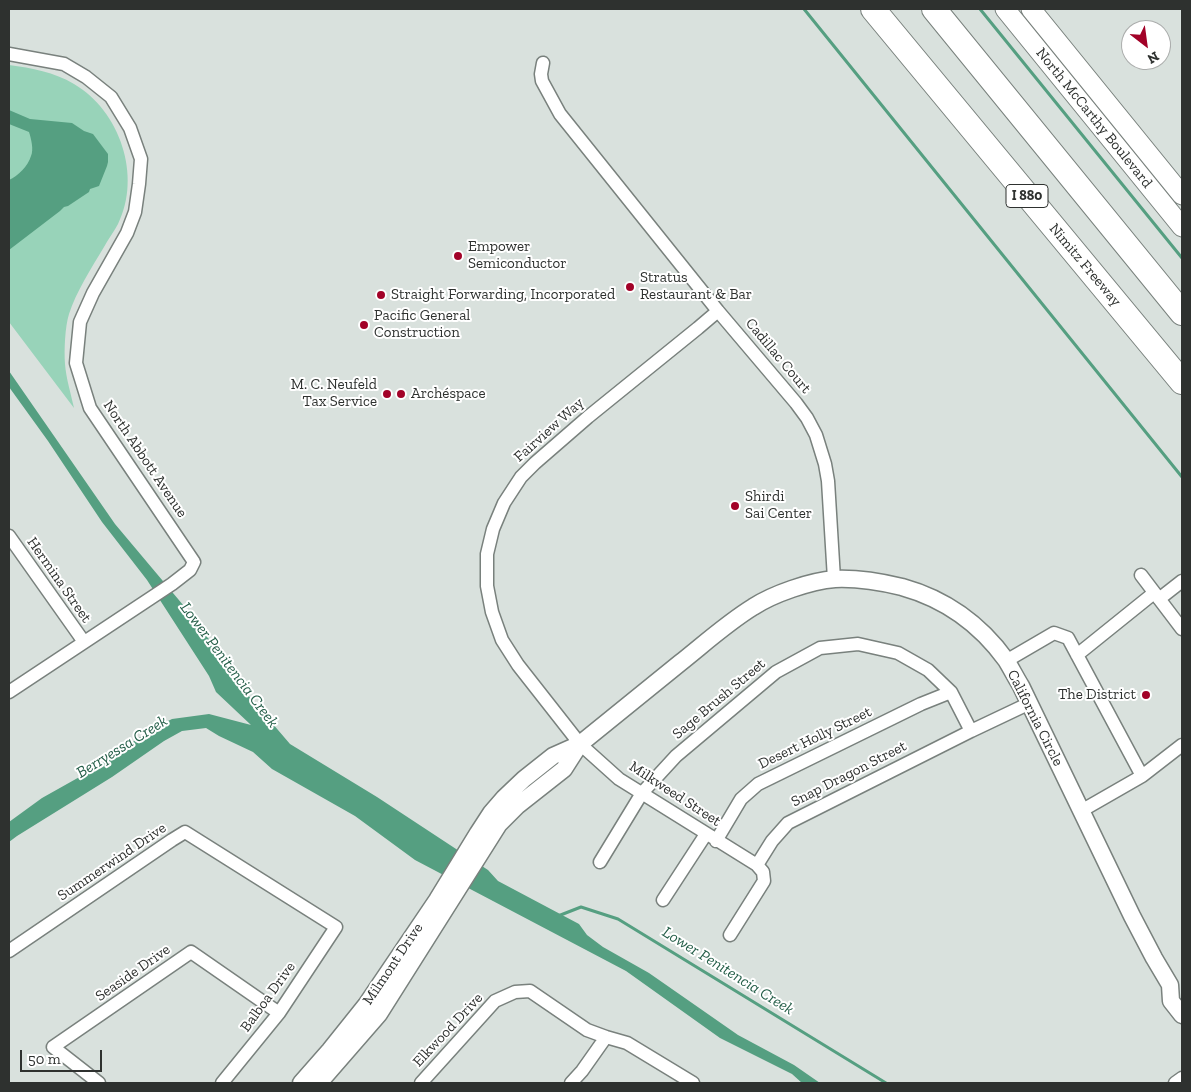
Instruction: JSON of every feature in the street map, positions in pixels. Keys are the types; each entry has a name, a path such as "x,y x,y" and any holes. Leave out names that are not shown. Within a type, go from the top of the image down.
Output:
{"highway":[{"name":"Nimitz Freeway","path":"873,9 1182,382"},
{"path":"934,9 1182,313"}],"main road":[{"name":"North McCarthy Boulevard","path":"1005,9 1182,227"},
{"name":"North McCarthy Boulevard","path":"1032,9 1182,195"}],"street":[{"name":"North Abbott Avenue","path":"9,54 64,64 86,77 111,97 130,128 140,159 135,212 127,234 93,293 80,322 76,363 90,408 194,562 190,570 172,584 9,692"},
{"name":"Cadillac Court","path":"543,63 542,81 560,114 718,311 807,418 822,451 828,482 834,579"},
{"name":"Fairview Way","path":"580,744 518,665 502,640 492,612 487,586 487,554 493,529 504,503 521,478 535,463 588,417 718,311"},
{"name":"Hermina Street","path":"9,536 84,642"},
{"path":"1141,574 1182,629"},
{"name":"California Circle","path":"480,840 491,813 524,779 553,756 580,744 753,607 780,594 806,585 834,579 887,583 916,591 942,602 988,638 1006,661 1030,703 1132,916 1154,958 1176,988 1171,1001 1182,1015"},
{"path":"1077,655 1156,596 1182,581"},
{"path":"1006,661 1050,634 1054,633 1068,638 1142,776"},
{"name":"Sage Brush Street","path":"600,862 642,793 676,756 776,672 820,648 858,644 898,653 928,670 951,692 971,731"},
{"name":"Desert Holly Street","path":"663,900 741,799 758,784 921,704 951,692"},
{"name":"Snap Dragon Street","path":"757,865 772,841 788,823 1030,703"},
{"name":"Milkweed Street","path":"580,744 619,779 757,865"},
{"path":"1082,811 1142,776 1182,744"},
{"name":"Summerwind Drive","path":"9,951 185,832 336,927"},
{"name":"Milmont Drive","path":"319,1083 378,1014 480,840"},
{"path":"730,934 764,881 763,872 757,865"},
{"name":"Milmont Drive","path":"301,1083 366,1005 443,901"},
{"name":"Balboa Drive","path":"222,1083 280,1013 336,927"},
{"name":"Seaside Drive","path":"99,1083 53,1047 191,952 280,1013"},
{"name":"Elkwood Drive","path":"421,1083 495,1001 515,992 530,991 587,1030 627,1043 694,1083"},
{"path":"571,1083 606,1037"},
{"path":"1175,1083 1182,1078"}],"shaded area":[{"path":"9,65 59,76 90,96 104,111 114,128 122,146 127,166 128,186 125,205 118,224 80,288 68,319 65,339 65,364 74,408 9,322"},
{"path":"9,110 30,119 72,123 84,131 93,134 108,154 108,162 99,186 90,189 89,192 64,207 9,250 9,180 25,167 30,160 32,151 29,132 9,124"},
{"path":"9,371 115,524 194,618 248,695 290,744 377,797 488,870 498,881 579,924 587,935 603,947 649,973 738,1035 794,1065 820,1083 802,1083 792,1074 720,1038 626,971 415,860 355,816 272,769 253,752 206,728 182,731 164,741 112,777 9,842 9,822 42,798 83,775 154,728 172,719 209,714 251,725 216,692 209,676 147,580 102,522 9,387"}],"waterway":[{"path":"804,9 1182,477"},
{"path":"980,9 1182,258"},
{"name":"Lower Penitencia Creek","path":"558,916 581,907 618,919 886,1083"}],"place":[{"name":"Empower Semiconductor","path":"458,256"},
{"name":"Stratus Restaurant & Bar","path":"630,287"},
{"name":"Straight Forwarding, Incorporated","path":"381,295"},
{"name":"Pacific General Construction","path":"364,325"},
{"name":"M. C. Neufeld Tax Service","path":"387,394"},
{"name":"Archéspace","path":"401,394"},
{"name":"Shirdi Sai Center","path":"735,506"},
{"name":"The District","path":"1146,695"}],"water label":[{"name":"Berryessa Creek","path":"122,747"}]}
